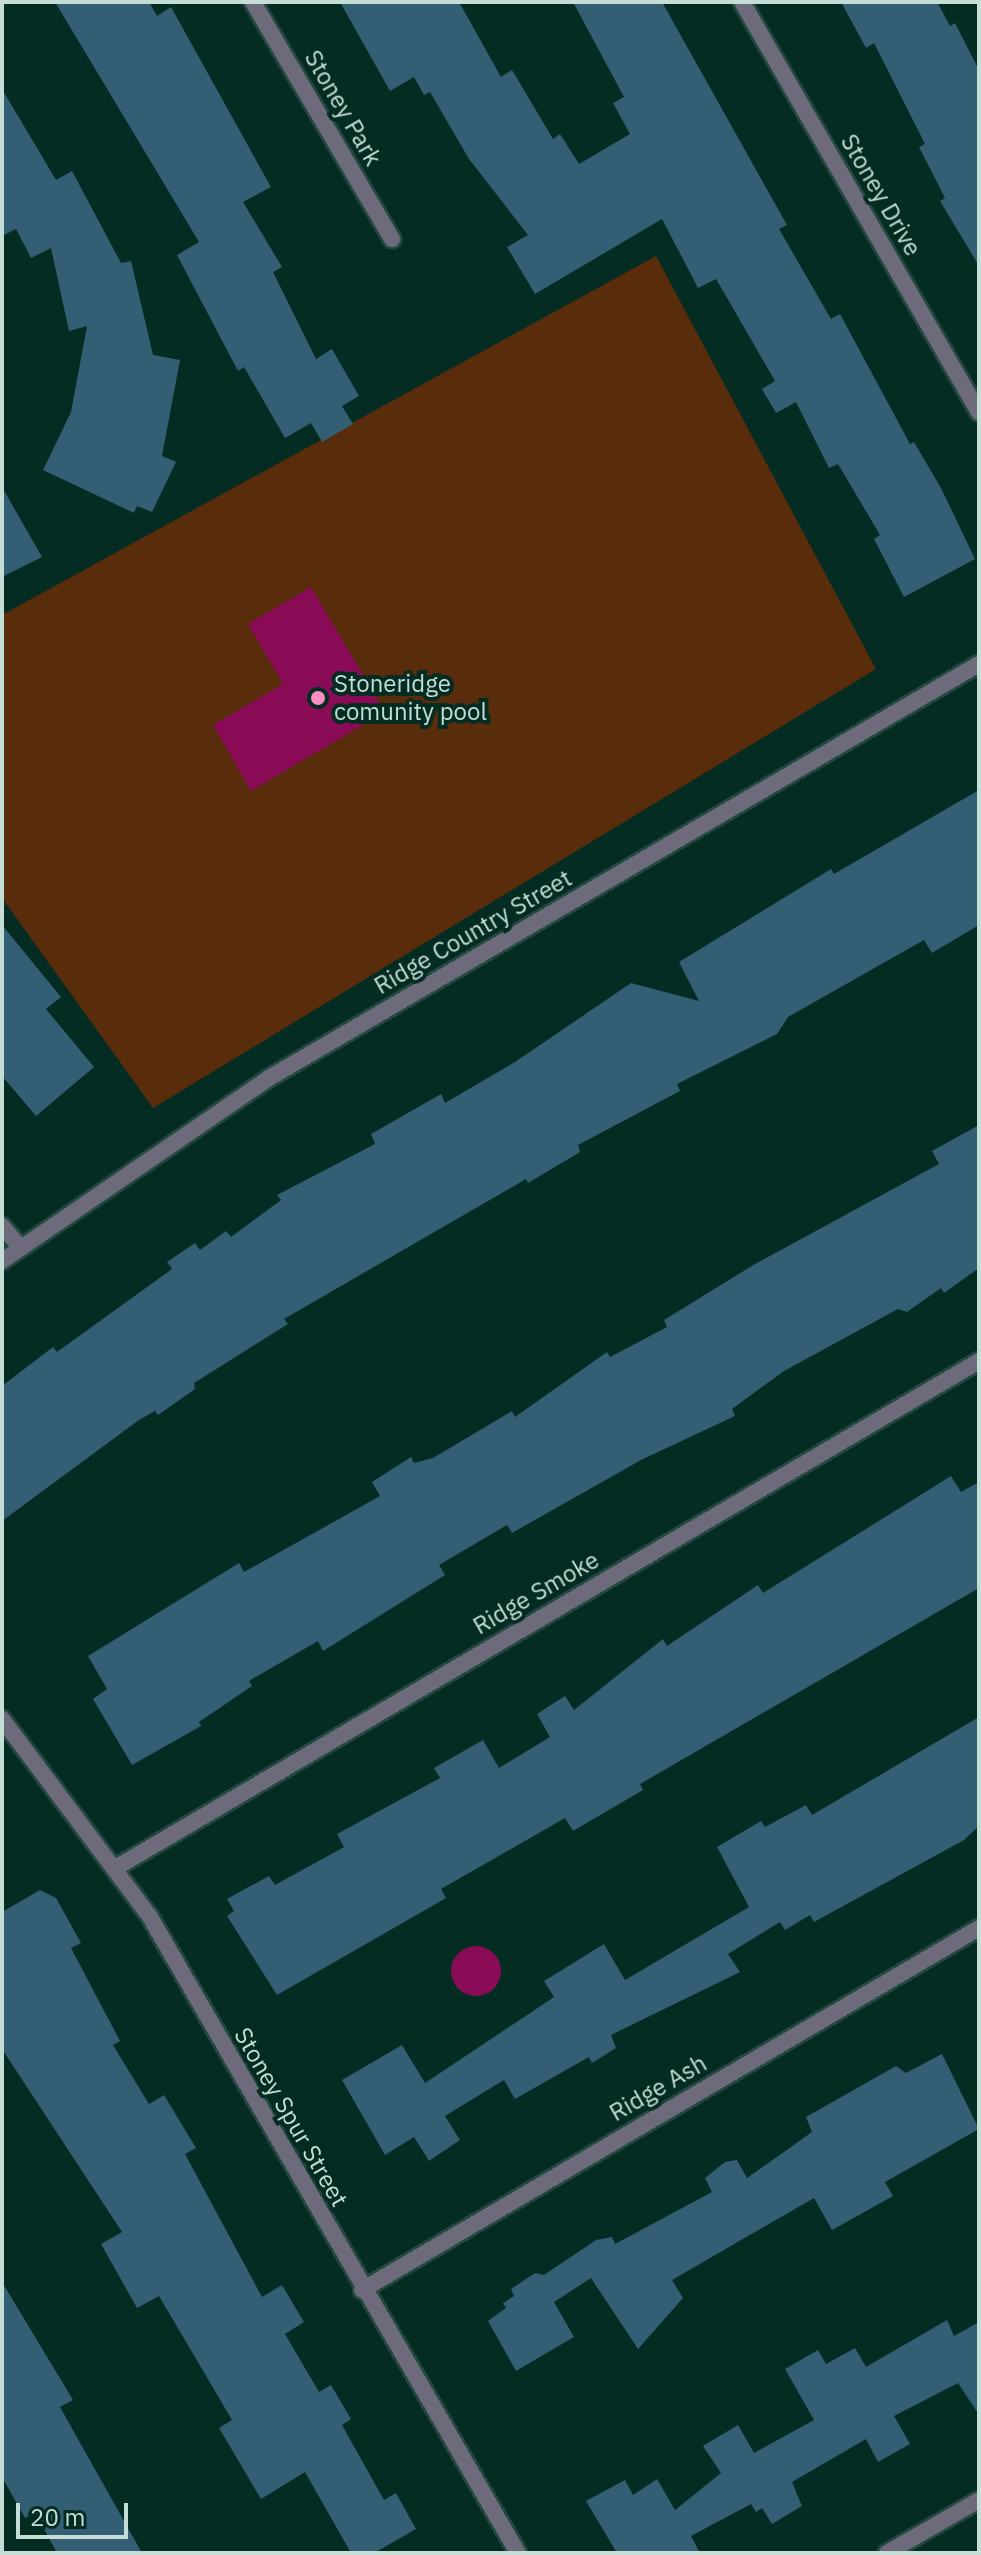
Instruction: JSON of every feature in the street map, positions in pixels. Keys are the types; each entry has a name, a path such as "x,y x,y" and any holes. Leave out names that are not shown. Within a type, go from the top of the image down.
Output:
{"street":[{"name":"Stoney Park","path":"253,2 392,239"},
{"name":"Stoney Drive","path":"742,2 979,412"},
{"name":"Ridge Country Street","path":"2,1261 269,1078 979,664"},
{"path":"2,1226 21,1248"},
{"name":"Ridge Smoke","path":"117,1867 979,1361"},
{"name":"Stoney Spur Street","path":"2,1719 117,1867 518,2553"},
{"name":"Ridge Ash","path":"362,2290 979,1928"},
{"path":"887,2553 979,2500"}],"shaded area":[{"path":"656,256 876,669 153,1108 2,898 2,615"},
{"name":"Stoneridge comunity pool","path":"311,587 385,712 251,791 213,725 283,684 248,624"},
{"path":"476,1946 494,1953 501,1971 494,1989 476,1996 458,1989 451,1971 458,1953"}],"building":[{"path":"55,2 149,2 157,16 171,7 271,187 243,202 282,267 273,272 316,359 332,349 359,396 342,406 353,424 322,442 311,423 285,438 244,367 238,371 177,255 199,242"},
{"path":"340,2 459,2 501,77 512,70 553,139 560,134 579,164 630,134 613,103 624,97 573,2 662,2 787,225 779,229 831,319 840,314 910,444 914,442 941,488 975,559 904,597 874,539 880,535 838,464 829,468 796,402 776,413 762,389 775,381 716,279 698,288 662,219 535,294 507,247 528,235 469,159 430,92 424,95 414,77 390,91"},
{"path":"841,2 937,2 950,26 955,23 979,70 979,266 940,201 945,198 919,147 925,144 874,43 866,48"},
{"path":"2,89 56,180 72,171 121,263 131,261 153,355 180,360 162,456 176,462 152,512 137,506 134,513 43,470 71,412 87,326 69,331 51,248 31,258 16,229 2,236"},
{"path":"2,487 42,557 2,577"},
{"path":"979,790 979,925 932,953 924,940 788,1017 777,1034 677,1084 680,1091 578,1145 580,1152 528,1183 526,1179 284,1319 288,1324 194,1383 195,1389 158,1415 155,1411 139,1420 2,1521 2,1386 53,1347 57,1352 172,1269 167,1262 195,1243 200,1250 226,1231 231,1237 281,1200 277,1195 375,1144 371,1134 441,1094 445,1103 515,1062 631,983 699,1001 679,962 831,869 834,874"},
{"path":"2,925 61,997 46,1009 94,1067 36,1116 2,1076"},
{"path":"979,1125 979,1268 944,1293 941,1288 907,1312 898,1309 784,1371 732,1409 735,1416 641,1460 512,1533 507,1525 439,1565 445,1575 323,1651 318,1641 249,1681 252,1686 199,1722 201,1726 132,1765 93,1699 107,1689 88,1656 239,1563 244,1572 380,1496 372,1482 411,1457 414,1463 433,1458 512,1411 515,1417 607,1352 610,1357 667,1327 664,1320 755,1264 939,1164 932,1151"},
{"path":"951,1476 961,1492 979,1482 979,1588 640,1784 643,1790 573,1831 565,1818 441,1889 446,1898 277,1995 227,1916 234,1911 227,1899 269,1876 275,1885 344,1847 337,1834 440,1778 434,1768 483,1740 499,1768 550,1737 537,1714 565,1696 574,1710 663,1639 667,1646 758,1585 763,1593"},
{"path":"979,1717 979,1826 964,1840 814,1922 810,1915 785,1930 780,1922 728,1954 740,1972 611,2035 616,2048 592,2063 589,2057 515,2099 504,2080 445,2116 460,2140 429,2161 414,2137 385,2155 342,2080 402,2045 425,2083 554,1997 544,1981 604,1944 625,1980 749,1907 717,1847 761,1821 765,1827 806,1805 812,1815"},
{"path":"40,1890 56,1898 81,1943 71,1948 120,2041 113,2045 149,2104 164,2095 196,2148 185,2154 262,2297 282,2285 304,2322 285,2334 319,2392 331,2385 351,2419 342,2425 384,2500 396,2493 416,2529 374,2553 351,2553 305,2472 261,2499 219,2428 232,2420 159,2296 137,2308 101,2244 122,2232 2,2049 2,1912"},
{"path":"942,2054 979,2129 885,2182 893,2196 832,2230 814,2198 672,2280 683,2298 638,2349 591,2278 554,2302 574,2337 516,2371 488,2321 506,2308 503,2303 514,2296 511,2289 535,2273 544,2275 596,2240 612,2237 615,2244 712,2192 705,2178 725,2162 737,2160 747,2178 812,2132 806,2117 896,2066 906,2073"},
{"path":"2,2282 73,2400 60,2407 142,2553 57,2553 35,2512 25,2518 2,2477"},
{"path":"947,2320 954,2336 979,2322 979,2415 958,2383 894,2416 910,2444 878,2462 866,2439 792,2482 802,2506 772,2524 762,2508 756,2512 751,2504 691,2536 700,2553 617,2553 586,2501 625,2480 633,2495 657,2479 675,2510 721,2473 703,2446 738,2425 754,2453 814,2420 785,2369 818,2350 826,2364 855,2348 866,2367"}],"place":[{"name":"Stoneridge comunity pool","path":"318,698"}]}
